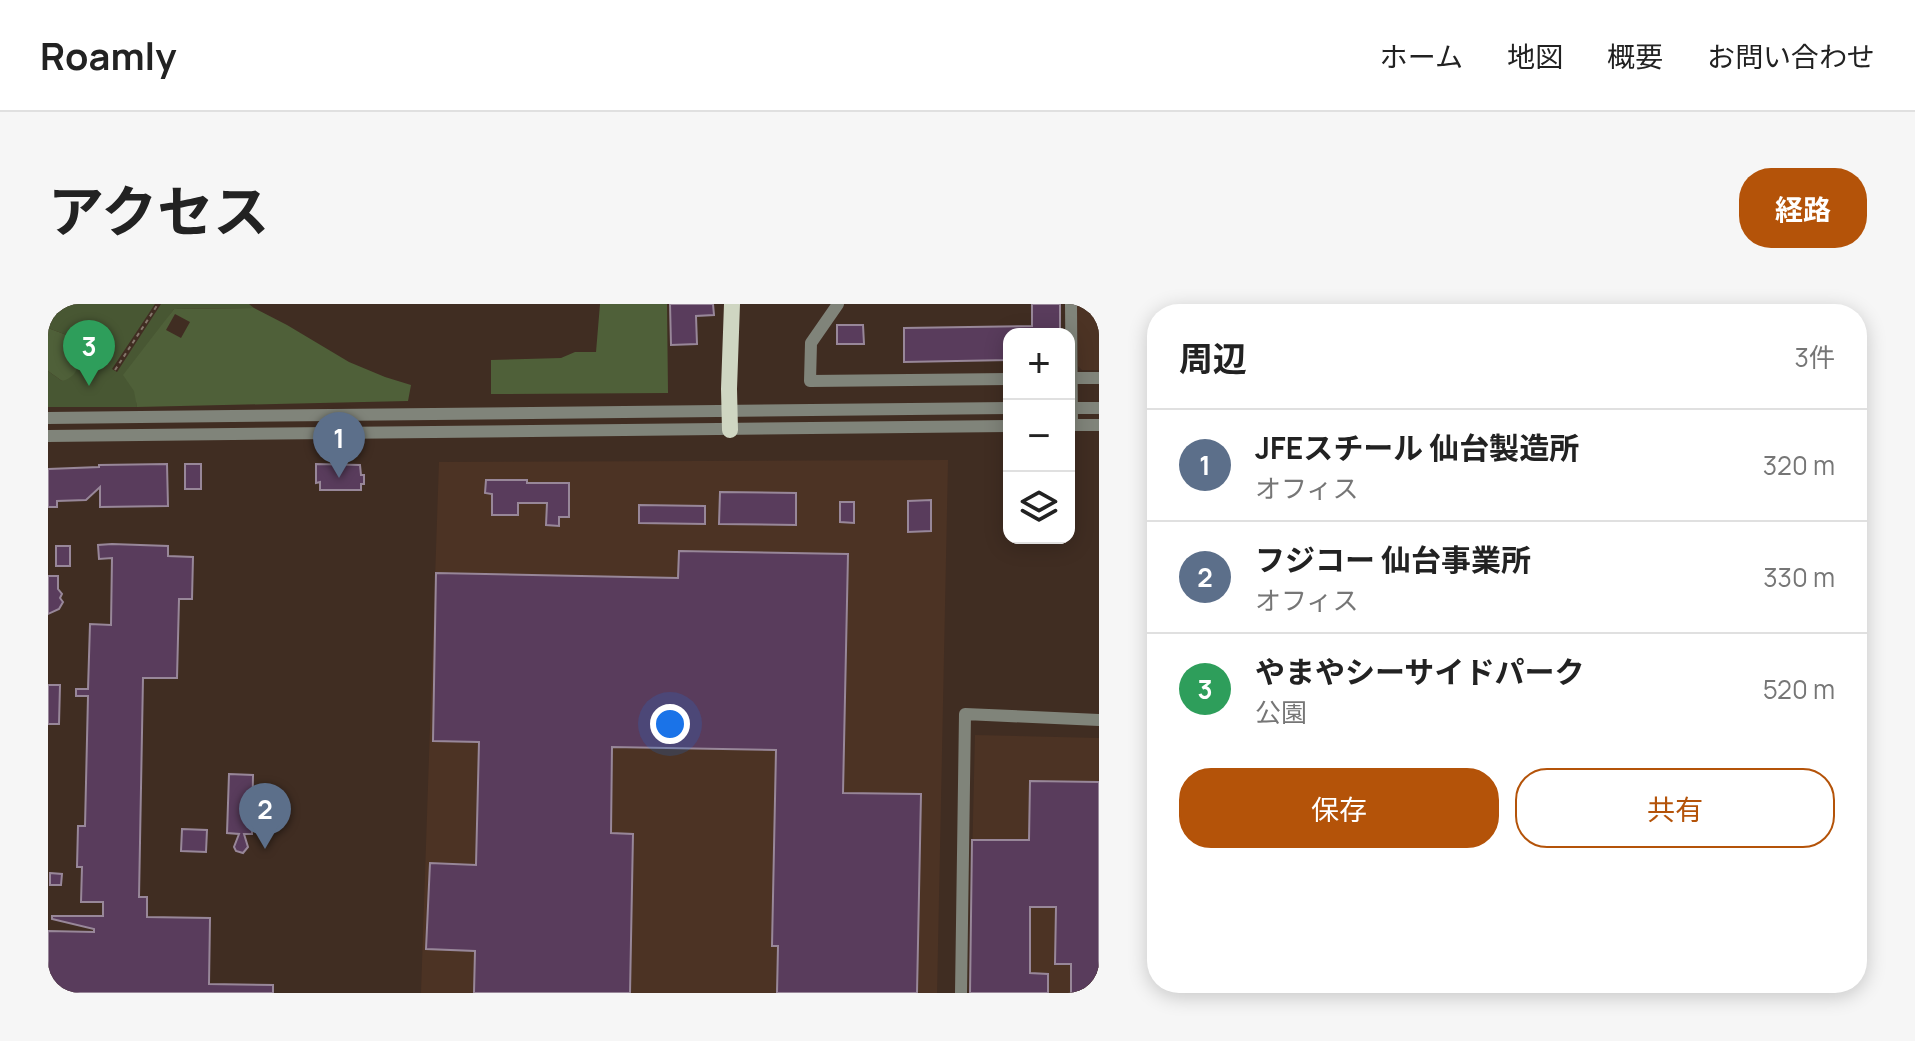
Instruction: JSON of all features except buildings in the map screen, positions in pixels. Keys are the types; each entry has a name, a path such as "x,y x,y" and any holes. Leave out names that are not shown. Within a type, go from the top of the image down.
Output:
{"main road":[{"path":"730,430 732,304"}],"street":[{"path":"838,304 811,343 810,381 1003,379"},
{"path":"1071,304 1071,328"},
{"path":"1075,378 1099,378"},
{"path":"48,418 1003,408"},
{"path":"1075,408 1099,408"},
{"path":"1075,425 1099,425"},
{"path":"48,436 1003,426"},
{"path":"961,993 965,714 1099,720"}],"path":[{"path":"115,370 157,305 151,304"}],"shaded area":[{"path":"1077,304 1099,304 1099,370 1082,370 1078,366"},
{"path":"948,460 937,993 421,993 439,462"},
{"path":"975,735 1099,738 1099,993 969,993"}],"green space":[{"path":"48,304 155,304 112,369 117,372 161,304 249,304 254,308 174,309 152,343 141,368 137,407 48,407 48,371 62,381 79,367 80,340 48,328"},
{"path":"600,304 667,304 668,393 491,394 491,360 561,358 575,352 596,352"},
{"path":"254,308 349,362 411,385 408,401 137,407 134,391 123,375 174,309","holes":["175,314 190,322 181,338 166,330"]},
{"path":"48,328 80,340 80,359 76,370 62,381 48,371"}],"place":[{"name":"やまやシーサイドパーク","path":"89,386"},
{"name":"JFEスチール 仙台製造所","path":"339,478"},
{"name":"フジコー 仙台事業所","path":"265,849"}]}
